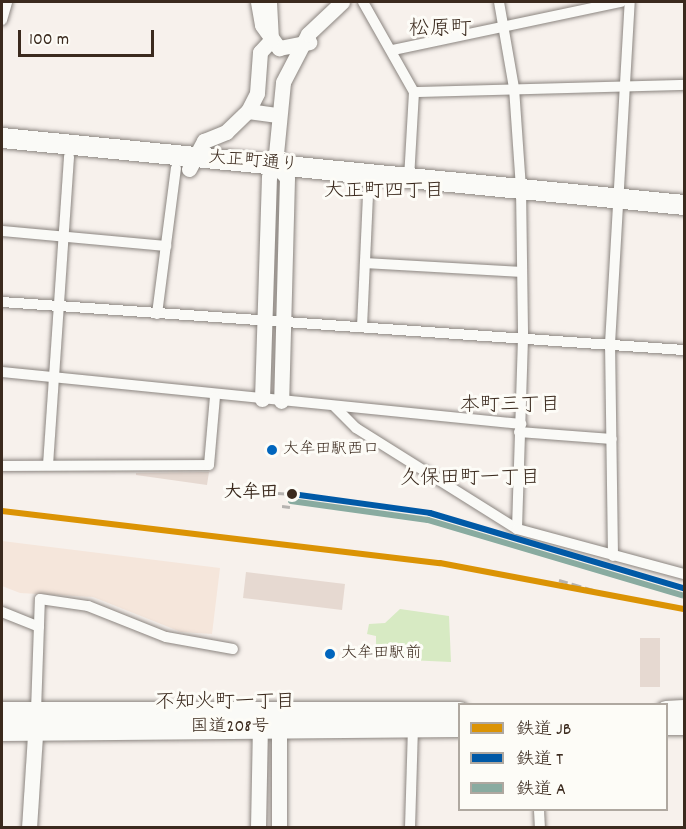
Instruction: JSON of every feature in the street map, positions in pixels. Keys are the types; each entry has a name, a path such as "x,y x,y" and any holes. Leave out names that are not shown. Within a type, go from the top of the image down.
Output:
{"highway":[{"name":"大正町通り","path":"2,138 185,165"},
{"name":"大正町通り","path":"2,151 620,204 684,205"},
{"name":"大正町通り","path":"368,181 409,178 521,195"},
{"name":"大正町通り","path":"620,204 684,218"},
{"path":"668,711 684,711"},
{"name":"国道208号","path":"2,712 35,721 270,720 458,712"},
{"name":"国道208号","path":"270,720 458,727"},
{"name":"国道208号","path":"2,731 35,721"},
{"path":"668,725 684,725"}],"street":[{"path":"2,20 7,2"},
{"path":"258,2 262,25 279,48 316,39 352,2"},
{"path":"157,314 166,246 185,165 204,141 226,132 248,111 257,93 260,52 271,40 269,2"},
{"path":"281,401 282,322 277,173 278,115 283,82 303,44 342,2"},
{"path":"363,2 393,50 414,92 409,178"},
{"path":"499,2 514,88 521,195 523,338 518,529"},
{"path":"393,50 621,2"},
{"path":"613,556 610,344 620,204 630,2"},
{"path":"414,92 684,85"},
{"path":"248,111 278,115"},
{"path":"48,465 69,158"},
{"path":"262,399 263,321 277,173"},
{"path":"362,327 368,181"},
{"path":"2,231 166,246"},
{"path":"365,263 522,272"},
{"path":"2,302 684,350"},
{"path":"2,372 612,439"},
{"path":"2,466 209,465 214,397"},
{"path":"335,407 356,428 518,529 684,574"},
{"path":"29,828 40,599 88,606 166,637 233,648"},
{"path":"2,612 39,627"},
{"path":"258,828 270,720"},
{"path":"270,720 279,828"},
{"path":"410,828 413,727"},
{"path":"539,811 540,828"}],"shaded area":[{"path":"2,541 220,568 212,634 181,632 93,597 20,593 2,586"}],"green space":[{"path":"400,609 449,616 451,662 408,660 395,647 376,646 376,636 367,634 369,624 385,623"}],"building":[{"path":"209,472 207,485 136,475 136,473"},
{"path":"246,572 345,584 342,610 243,598"},
{"path":"640,638 660,638 660,687 640,687"}],"railway":[{"path":"264,492 292,494"},
{"path":"282,506 290,507"},
{"path":"559,580 621,598"}],"rail line":[{"name":"T","path":"292,494 430,513 684,588"},
{"name":"A","path":"291,501 428,520 682,595"},
{"name":"JB","path":"2,511 440,563 684,609"}],"place":[{"name":"大牟田駅西口","path":"272,450"},
{"name":"大牟田","path":"292,494"},
{"name":"大牟田駅前","path":"330,654"}],"district":[{"name":"松原町","path":"440,30"},
{"name":"大正町四丁目","path":"384,192"},
{"name":"本町三丁目","path":"510,406"},
{"name":"久保田町一丁目","path":"470,479"},
{"name":"不知火町一丁目","path":"225,703"}]}
